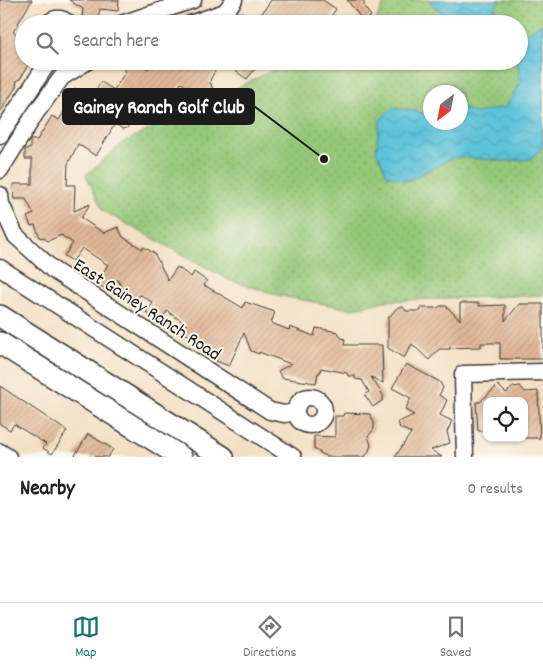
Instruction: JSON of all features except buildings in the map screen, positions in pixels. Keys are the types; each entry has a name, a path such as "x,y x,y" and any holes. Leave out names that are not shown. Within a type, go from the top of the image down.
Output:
{"main road":[{"path":"0,316 223,457"},
{"path":"0,342 181,457"}],"street":[{"path":"157,15 193,0"},
{"path":"216,15 224,12 234,0"},
{"path":"0,135 43,70"},
{"path":"0,170 33,116 62,77 74,70"},
{"path":"18,108 33,116"},
{"name":"East Gainey Ranch Road","path":"0,201 15,235 52,270 270,411 284,414 296,412"},
{"path":"0,268 292,457"},
{"path":"465,457 463,374 543,372"},
{"path":"0,452 8,457"}],"green space":[{"path":"386,0 543,0 543,295 384,301 352,309 281,296 229,280 103,211 86,175 124,142 273,70 528,70 528,15 378,15"}],"water":[{"path":"429,0 501,0 495,7 495,15 446,15"},
{"path":"539,25 543,25 543,146 531,159 508,161 455,157 407,181 387,175 376,150 380,120 392,108 423,113 423,130 468,130 468,110 475,113 506,107 520,83 518,70 528,70 528,32"}],"place":[{"name":"Gainey Ranch Golf Club","path":"324,159"}]}
